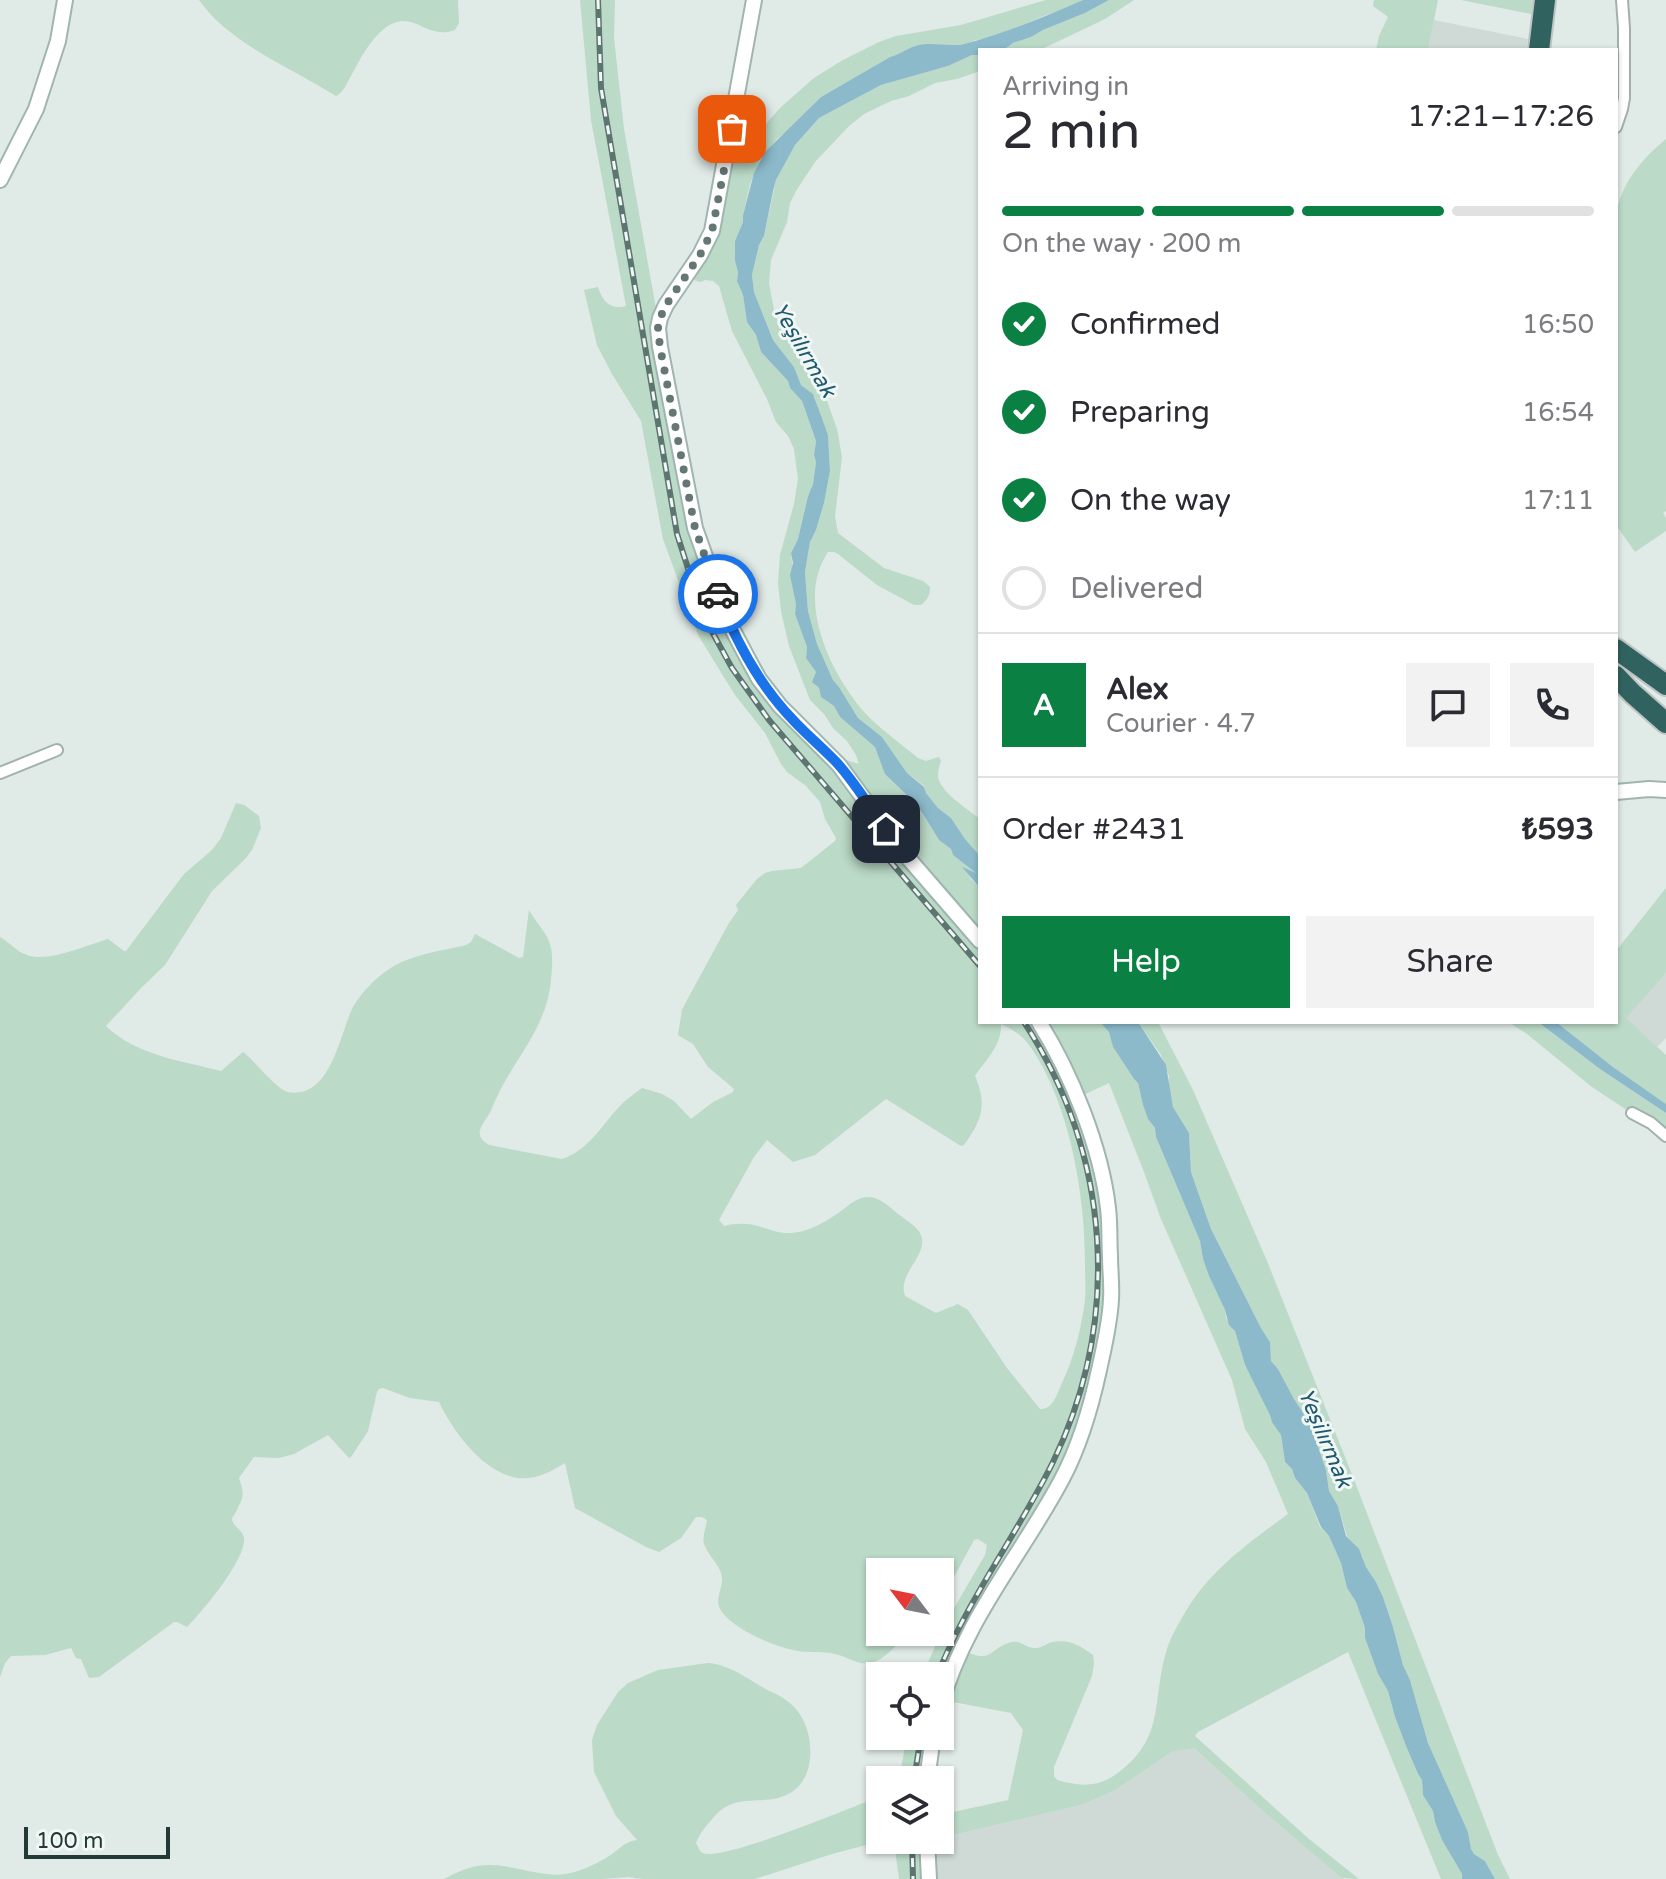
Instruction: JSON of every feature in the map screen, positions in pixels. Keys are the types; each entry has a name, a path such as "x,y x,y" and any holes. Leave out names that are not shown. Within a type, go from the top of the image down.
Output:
{"highway":[{"path":"1526,48 1533,0"},
{"path":"1539,48 1545,0"},
{"path":"1618,650 1666,685"},
{"path":"1618,678 1666,723"}],"street":[{"path":"0,180 36,109 58,41 65,0"},
{"path":"754,0 712,231 700,255 666,305 658,328 695,528 728,621 759,679 794,722 845,771 902,851 978,939"},
{"path":"1618,121 1624,98 1622,0"},
{"path":"0,773 57,750"},
{"path":"1618,792 1666,790"},
{"path":"954,1666 984,1604 1050,1499 1072,1457 1096,1387 1108,1325 1111,1297 1108,1207 1099,1165 1068,1074 1040,1024"},
{"path":"1632,1113 1666,1136"},
{"path":"928,1854 929,1879"}],"shaded area":[{"path":"1434,20 1528,39 1526,48 1428,48"},
{"path":"1666,973 1666,1038 1657,1047 1625,1018"},
{"path":"1194,1748 1344,1879 929,1879 930,1854 954,1854 954,1835 1081,1805 1114,1791 1173,1751"}],"green space":[{"path":"199,0 458,0 459,23 455,30 446,32 402,21 387,27 369,46 345,88 336,96 243,41 215,19"},
{"path":"580,0 615,0 614,38 624,129 695,528 759,679 830,747 846,760 859,764 847,741 810,700 789,646 781,611 778,583 780,555 798,479 794,449 776,422 732,331 719,286 713,281 696,281 688,274 700,255 724,170 741,158 781,107 814,78 843,60 896,36 961,25 1046,0 1083,0 989,39 956,45 915,46 890,57 821,97 761,158 750,184 743,222 735,241 737,280 747,322 756,335 761,352 802,401 816,441 813,484 798,539 791,553 795,614 807,647 806,658 816,672 815,685 821,697 875,747 882,764 923,814 939,840 978,874 966,870 978,886 978,1024 1001,1024 1102,1024 1110,1032 1113,1047 1138,1083 1148,1119 1155,1128 1156,1137 1200,1241 1209,1276 1226,1318 1235,1331 1245,1365 1281,1435 1285,1462 1307,1493 1320,1527 1329,1536 1341,1563 1378,1674 1388,1691 1406,1746 1422,1780 1423,1795 1462,1879 1441,1879 1348,1652 1195,1736 1309,1839 1359,1879 1342,1878 1194,1748 1173,1751 1114,1791 1081,1805 954,1835 954,1812 1008,1800 1023,1730 1011,1713 954,1702 954,1662 928,1662 935,1646 954,1646 954,1608 985,1555 987,1545 974,1540 954,1577 954,1558 866,1558 866,1646 896,1646 876,1661 862,1663 830,1653 789,1649 746,1632 719,1608 722,1577 704,1541 707,1520 696,1517 681,1538 659,1552 646,1547 575,1508 565,1463 537,1477 518,1478 505,1474 471,1449 439,1402 410,1398 383,1388 377,1392 368,1431 351,1457 328,1435 294,1454 279,1458 254,1457 239,1478 242,1496 232,1518 244,1539 238,1560 222,1586 187,1627 174,1622 99,1677 89,1678 81,1659 76,1658 71,1648 45,1655 11,1656 0,1677 0,937 20,952 36,957 56,955 108,939 126,951 184,874 221,838 236,803 259,816 261,828 252,850 212,891 165,965 106,1026 131,1044 175,1060 221,1071 243,1052 283,1090 303,1092 324,1075 353,1007 381,975 411,958 466,945 475,934 519,958 523,957 529,910 551,948 548,998 535,1031 481,1127 482,1139 489,1145 562,1159 586,1144 621,1105 642,1088 674,1101 691,1119 713,1102 733,1092 734,1089 708,1067 693,1044 678,1035 682,1010 738,910 736,905 757,879 772,871 801,868 836,838 820,802 781,764 765,733 735,695 698,635 663,539 641,421 597,345 584,290 598,287 608,303 626,306 591,120","holes":["1001,1024 1017,1033 1030,1046 1044,1069 1065,1122 1082,1209 1085,1301 1066,1373 1054,1400 1044,1409 1040,1409 1007,1368 968,1310 958,1304 936,1313 905,1296 905,1281 922,1246 922,1238 919,1231 882,1201 860,1198 821,1224 791,1233 747,1224 724,1226 719,1220 754,1157 767,1140 793,1162 815,1155 886,1099 964,1145 981,1113 981,1096 975,1076 996,1045","1109,1083 1161,1219 1232,1380 1245,1429 1266,1462 1288,1514 1219,1570 1186,1611 1167,1649 1154,1718 1143,1747 1115,1775 1094,1784 1080,1784 1057,1780 1054,1767 1092,1676 1093,1655 1070,1642 1053,1642 1036,1648 1012,1642 985,1656 961,1649 1082,1430 1111,1297 1099,1165 1077,1098"]},
{"path":"1109,0 1134,0 1105,19 1044,48 1006,48 1013,43"},
{"path":"1374,0 1438,0 1428,48 1376,48 1388,17 1373,6"},
{"path":"1461,0 1533,0 1531,14"},
{"path":"978,55 978,72 935,83 864,114 815,162 790,203 787,222 771,260 769,283 775,315 783,333 827,401 837,429 842,457 835,516 838,533 884,568 923,581 930,587 925,601 914,605 877,585 838,554 828,552 819,571 815,592 821,636 840,678 865,713 918,758 926,761 939,757 938,774 942,787 978,817 978,854 951,818 926,793 924,786 907,773 882,737 858,718 833,680 817,644 808,611 805,572 830,471 828,435 815,398 801,385 794,367 773,340 754,292 752,275 776,180 795,145 819,118 881,85"},
{"path":"1666,139 1666,511 1663,513 1666,531 1635,552 1618,528 1618,208 1627,183 1648,155"},
{"path":"1666,888 1666,973 1626,1018 1666,1055 1666,1104 1559,1024 1618,1024 1618,948"},
{"path":"1139,1024 1159,1024 1193,1090 1267,1261 1510,1879 1495,1879 1485,1861 1471,1850 1468,1832 1428,1743 1383,1597 1362,1556 1347,1536 1338,1506 1329,1491 1326,1470 1310,1423 1271,1361 1270,1342 1211,1229 1191,1172 1189,1133 1173,1107 1169,1076 1161,1055"},
{"path":"1511,1024 1541,1024 1666,1113 1666,1136 1592,1087"},
{"path":"708,1663 732,1670 780,1696 795,1708 809,1739 809,1763 800,1784 782,1797 731,1804 722,1809 698,1839 696,1843 700,1851 714,1854 733,1850 866,1802 866,1845 755,1879 444,1879 485,1865 560,1875 570,1873 596,1863 637,1840 616,1816 594,1772 592,1740 597,1725 618,1692 628,1683 658,1670"},
{"path":"904,1750 931,1750 929,1766 902,1766"},
{"path":"896,1854 930,1854 929,1879 899,1879"}],"water":[{"path":"1083,0 1109,0 1006,48 978,48 978,55 881,85 819,118 795,145 776,180 752,275 754,292 773,340 794,367 801,385 813,394 828,435 830,471 805,572 808,611 817,644 833,680 858,718 882,737 907,773 924,787 978,854 978,886 962,867 976,873 939,840 923,814 885,774 875,747 840,717 812,682 816,672 806,658 807,647 795,614 790,575 793,563 791,553 798,539 813,484 816,441 802,401 761,352 756,335 747,322 743,295 737,281 735,241 743,222 754,173 765,152 821,97 915,46 968,43 1026,24"},
{"path":"1102,1024 1139,1024 1166,1065 1173,1107 1189,1133 1191,1172 1211,1229 1270,1342 1271,1361 1310,1423 1326,1470 1329,1491 1338,1506 1346,1536 1359,1549 1383,1597 1428,1743 1468,1832 1471,1849 1485,1861 1495,1879 1462,1879 1442,1840 1433,1811 1423,1795 1422,1780 1406,1746 1388,1691 1378,1674 1341,1563 1307,1493 1285,1462 1281,1435 1245,1365 1235,1331 1229,1325 1209,1276 1200,1241 1156,1137 1155,1128 1148,1119 1138,1083 1113,1047 1109,1032"},
{"path":"1541,1024 1559,1024 1666,1104 1666,1113"}],"railway":[{"path":"598,0 601,88 677,534 700,606 732,668 769,720 978,964"},
{"path":"943,1662 977,1594 1053,1462 1075,1407 1090,1352 1097,1295 1097,1238 1090,1182 1075,1127 1053,1073 1025,1024"},
{"path":"916,1766 919,1750"},
{"path":"912,1854 913,1879"}],"way so far":[{"path":"718,594 695,528 658,328 666,305 700,255 712,231 732,129"}],"route":[{"path":"718,594 728,621 759,679 794,722 850,778 886,829"}],"water label":[{"name":"Yeşilırmak","path":"804,350"},
{"name":"Yeşilırmak","path":"1325,1438"}]}
